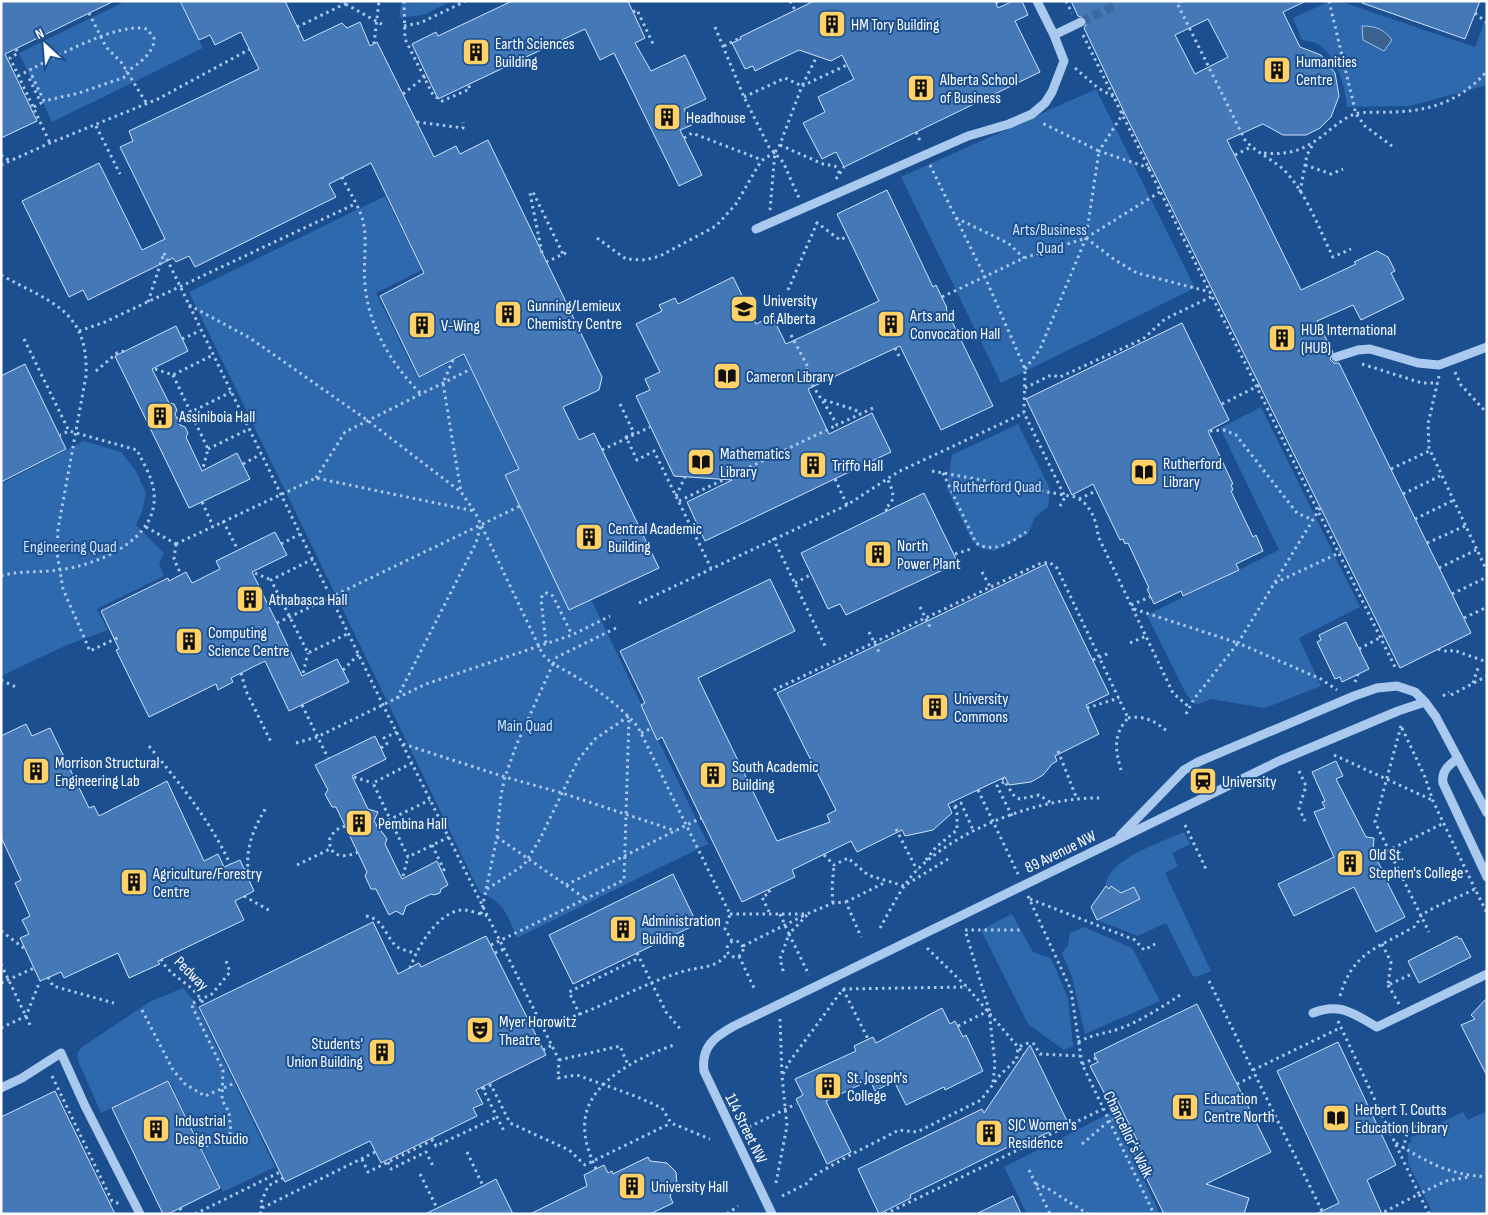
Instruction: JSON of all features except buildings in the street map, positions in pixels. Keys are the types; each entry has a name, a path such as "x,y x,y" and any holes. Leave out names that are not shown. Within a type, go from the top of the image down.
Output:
{"street":[{"path":"756,229 925,154 979,132 1010,124 1032,114 1046,102 1064,61 1054,35 1037,1"},
{"path":"1054,35 1081,22"},
{"path":"1336,357 1358,350 1370,349 1418,363 1439,365 1450,363 1487,347"},
{"path":"1116,840 1184,770 1198,762 1354,696 1377,688 1397,686 1415,692 1436,717 1487,813"},
{"name":"89 Avenue NW","path":"704,1054 711,1040 734,1026 1314,745 1425,702"},
{"path":"1458,758 1446,768 1442,777 1443,783 1487,877"},
{"path":"1313,1013 1328,1008 1339,1008 1377,1027 1487,974"},
{"path":"1,1088 22,1078 61,1053 140,1214"},
{"name":"114 Street NW","path":"704,1054 704,1071 772,1214"}],"path":[{"path":"340,1 385,26"},
{"path":"297,27 351,1"},
{"path":"374,44 378,1"},
{"path":"404,1 405,39 437,99 442,101 470,89 468,84"},
{"path":"404,26 420,23 466,1"},
{"path":"790,1 795,10"},
{"path":"1066,1 1073,16"},
{"path":"1181,1 1177,3 1251,148 1263,153 1285,171 1300,192 1333,257 1351,249"},
{"path":"1329,1 1356,114 1365,126 1392,146"},
{"path":"633,12 637,10 654,46"},
{"path":"1475,13 1486,22 1487,17"},
{"path":"89,14 100,36 134,81 147,104"},
{"path":"18,76 100,36 127,27 144,28 153,34 154,42 149,53 127,74 79,94 44,101 32,76 29,78 41,104 34,107"},
{"path":"714,27 724,46 744,97 769,147 783,162 799,200"},
{"path":"1082,34 1148,167 1162,191 1210,292"},
{"path":"724,46 740,38"},
{"path":"16,49 18,53 10,58 50,143"},
{"path":"1,165 147,104 250,49"},
{"path":"597,238 626,259 645,260 660,256 716,226 736,204 762,160 775,152 780,146 802,86 817,56"},
{"path":"1064,61 1073,65 1098,88 1118,98"},
{"path":"802,86 847,65"},
{"path":"1263,153 1290,154 1314,144 1339,123 1356,114 1430,109 1460,95 1478,82 1487,72"},
{"path":"403,94 427,75"},
{"path":"744,97 785,78 802,86"},
{"path":"1032,114 1042,123 1099,151 1152,169"},
{"path":"1025,369 1040,350 1086,238 1099,151 1123,114"},
{"path":"417,122 463,128 463,122"},
{"path":"96,126 120,174"},
{"path":"684,138 692,133 762,160"},
{"path":"1300,192 1307,155 1314,144"},
{"path":"780,146 823,164 835,166 840,174"},
{"path":"1235,156 1251,148"},
{"path":"769,223 775,152"},
{"path":"925,154 984,277 1025,369 1024,413 1065,497"},
{"path":"1,155 10,161"},
{"path":"1305,165 1331,174 1343,169"},
{"path":"342,177 364,225 365,285 372,318 396,364 422,394"},
{"path":"942,297 1024,258 1086,238 1162,191"},
{"path":"542,253 530,193 533,192 563,254"},
{"path":"79,332 148,302 355,204"},
{"path":"956,218 1008,243 1024,258"},
{"path":"811,219 840,240 848,236"},
{"path":"788,290 817,223"},
{"path":"1086,238 1115,260 1137,273 1210,292 1215,295 1212,296 1396,669"},
{"path":"546,262 568,252"},
{"path":"148,302 164,253 182,286 200,331 383,705 552,1045 559,1060 558,1078 577,1075 635,1096 662,1108 671,1123 710,1139"},
{"path":"1,275 53,302 68,314 79,332 86,363 79,422 75,433 58,529 59,570 63,589 90,651 121,636"},
{"path":"1024,388 1051,375 1060,377 1143,339 1166,319 1212,296"},
{"path":"189,305 250,338 367,420 461,492 475,512 543,655 553,664 577,676 629,716 641,733 730,914 725,929 732,941"},
{"path":"182,339 200,331"},
{"path":"791,335 808,369 805,370 814,391 823,400 837,425"},
{"path":"24,340 68,431"},
{"path":"895,348 899,356"},
{"path":"96,371 117,353 127,350"},
{"path":"155,369 173,375 213,355"},
{"path":"1336,357 1422,383 1438,383"},
{"path":"453,360 443,383 461,492"},
{"path":"1450,363 1461,385 1486,412"},
{"path":"1439,365 1438,383 1428,424 1430,451 1440,476 1487,571"},
{"path":"176,544 316,478 345,432 471,369"},
{"path":"173,375 208,449 203,468"},
{"path":"1222,404 1260,386"},
{"path":"177,419 231,392"},
{"path":"823,400 853,408 861,413"},
{"path":"620,404 634,434 626,437 637,460 654,451 710,568"},
{"path":"679,501 873,408"},
{"path":"639,603 773,538 847,505 887,478 1024,413"},
{"path":"602,450 650,427"},
{"path":"208,449 249,429"},
{"path":"1210,431 1224,430 1236,435 1297,513 1313,520"},
{"path":"1,576 12,572 59,570 107,556 146,526 154,505 154,492 137,450 68,431 60,435"},
{"path":"1391,469 1430,451"},
{"path":"243,464 261,454"},
{"path":"932,471 1079,499 1096,491"},
{"path":"942,473 976,543 987,548 997,547 1026,532"},
{"path":"1403,494 1440,476"},
{"path":"676,496 685,477"},
{"path":"316,478 475,512"},
{"path":"887,478 894,495 891,503 885,508 887,511"},
{"path":"835,479 847,505"},
{"path":"1060,506 1065,497"},
{"path":"1079,499 1095,519 1098,536 1173,693 1189,707"},
{"path":"1415,519 1452,501"},
{"path":"202,502 213,526"},
{"path":"277,623 520,506"},
{"path":"1186,714 1189,707 1238,643 1320,508"},
{"path":"223,521 238,550"},
{"path":"397,698 476,543 481,524"},
{"path":"146,526 176,544"},
{"path":"1427,543 1464,526"},
{"path":"281,544 300,534"},
{"path":"773,538 826,648"},
{"path":"176,544 174,559 181,575"},
{"path":"955,554 971,549"},
{"path":"1439,568 1476,550"},
{"path":"1274,584 1339,553"},
{"path":"271,580 313,559"},
{"path":"774,690 925,617 991,589 1044,562 1053,564 1100,657 1128,718"},
{"path":"982,572 991,589"},
{"path":"255,573 271,580 291,616 308,653 303,673"},
{"path":"795,583 812,574"},
{"path":"1452,594 1487,577"},
{"path":"546,644 541,603 545,593 553,596 572,635"},
{"path":"1132,607 1150,597"},
{"path":"920,607 930,627"},
{"path":"1132,607 1238,643 1354,696"},
{"path":"1464,618 1487,607"},
{"path":"296,743 317,736 426,684 572,635 610,616"},
{"path":"481,914 497,837 501,795 505,777 516,746 553,664 557,656 616,628"},
{"path":"869,632 879,652"},
{"path":"308,653 349,633"},
{"path":"1130,643 1146,636"},
{"path":"1358,649 1383,636"},
{"path":"1438,649 1448,652 1453,650 1487,662"},
{"path":"1093,660 1109,653"},
{"path":"343,670 359,654"},
{"path":"1472,684 1478,664"},
{"path":"241,673 246,692 272,744"},
{"path":"1443,696 1487,676"},
{"path":"1,680 16,688"},
{"path":"792,681 795,685"},
{"path":"1087,708 1119,698"},
{"path":"302,705 328,758"},
{"path":"487,889 516,872 528,859 578,760 595,739 629,716"},
{"path":"491,945 624,880 629,716"},
{"path":"1121,770 1116,742 1121,726 1128,718 1138,716 1148,718 1168,732"},
{"path":"1401,726 1375,822 1430,932"},
{"path":"641,733 652,728"},
{"path":"381,748 387,744 384,738 397,732"},
{"path":"403,744 505,777 562,792 676,831"},
{"path":"149,746 200,810 220,842 230,864"},
{"path":"1058,751 1077,800"},
{"path":"1334,755 1433,801"},
{"path":"354,777 373,783 412,763"},
{"path":"1299,771 1306,786 1299,808 1305,821"},
{"path":"1002,778 1015,797 1020,799 1039,795 1054,804"},
{"path":"1004,782 997,786 1012,816"},
{"path":"373,783 408,857 403,876"},
{"path":"978,790 1019,874"},
{"path":"880,928 904,886 917,870 952,843 993,822 1012,816 1054,804 1100,798"},
{"path":"376,826 430,800"},
{"path":"923,865 936,848 957,830 959,823 953,802"},
{"path":"955,807 961,803 974,832"},
{"path":"244,870 248,868 247,854 252,834 267,806"},
{"path":"566,885 701,818"},
{"path":"1375,857 1444,823"},
{"path":"345,826 333,833 330,842 332,848 336,855 342,857 358,852"},
{"path":"1185,826 1206,869"},
{"path":"896,829 917,870"},
{"path":"408,857 449,837"},
{"path":"497,837 586,899"},
{"path":"432,845 444,870 442,871"},
{"path":"297,865 332,848"},
{"path":"824,855 834,865"},
{"path":"834,865 848,858 868,875 904,886 948,859"},
{"path":"833,903 834,865"},
{"path":"743,946 807,914 833,903 846,902 886,882"},
{"path":"1340,997 1346,977 1354,965 1366,953 1414,927 1421,915 1476,889 1487,913"},
{"path":"768,890 770,893 762,896 770,914"},
{"path":"244,896 272,912"},
{"name":"Chancellor's Walk","path":"1154,1214 1082,1064 1075,1009 1070,990 1029,897 1135,940 1144,950 1155,944"},
{"path":"846,902 861,937"},
{"path":"410,968 416,954 433,930 448,915 462,910 488,917"},
{"path":"730,914 807,914"},
{"path":"780,914 809,975"},
{"path":"784,974 780,958 789,934 807,914"},
{"path":"366,916 373,917 381,924 399,948 416,954"},
{"path":"992,1086 995,1064 988,1010 965,930 1020,930"},
{"path":"1,931 25,948"},
{"path":"728,953 734,957 739,956 743,952 743,946 738,941 732,941"},
{"path":"542,1025 570,1020 636,988 687,970 709,967 720,962 728,953 728,946 732,941"},
{"path":"1382,944 1391,962 1388,985 1395,1001 1408,1012"},
{"path":"927,948 967,987 1024,1054"},
{"path":"495,954 504,949"},
{"path":"637,953 666,1012 682,1031"},
{"path":"739,956 754,988"},
{"path":"580,1015 569,992 639,958"},
{"name":"Pedway","path":"162,959 165,967 198,993 204,1005"},
{"path":"200,1149 231,1133 229,1112 222,1100 224,1088 223,1070 191,1004 212,994 230,972 226,961"},
{"path":"1,964 31,1027"},
{"path":"1,983 34,968"},
{"path":"1388,985 1414,973"},
{"path":"48,977 53,986 114,1003"},
{"path":"1,1028 26,1016 40,981"},
{"path":"1209,981 1322,1211"},
{"path":"843,989 967,987"},
{"path":"843,989 868,1039"},
{"path":"782,1076 790,1061 843,989"},
{"path":"1078,1042 1096,1033 1120,1028 1163,1007 1180,995"},
{"path":"142,1010 169,1063 185,1084 206,1096 235,1083"},
{"path":"958,1026 988,1010"},
{"path":"1338,1018 1340,1028 1429,1214"},
{"path":"776,1183 787,1126 782,1076 780,1019"},
{"path":"1253,1070 1340,1028"},
{"path":"782,1196 806,1184 815,1174 899,1130 917,1132 977,1102 986,1096 992,1086 1017,1059 1016,1054 1019,1048 1029,1042 1036,1046 1040,1054 1080,1056"},
{"path":"543,1050 552,1045"},
{"path":"596,1169 586,1142 585,1117 590,1106 603,1086 628,1065 649,1054 674,1045"},
{"path":"559,1060 620,1046 628,1065"},
{"path":"1082,1064 1096,1058"},
{"path":"1237,1084 1255,1075"},
{"path":"52,1076 112,1201 127,1208"},
{"path":"504,1131 482,1088 491,1085 510,1123 569,1150 585,1165 671,1123"},
{"path":"749,1127 796,1104"},
{"path":"884,1214 1103,1109"},
{"path":"1082,1144 1109,1121 1124,1113"},
{"path":"362,1159 368,1172 433,1140 436,1146 497,1117"},
{"path":"1401,1154 1408,1130 1423,1122"},
{"path":"1395,1142 1436,1167 1474,1176 1487,1177"},
{"path":"262,1208 375,1152"},
{"path":"388,1162 391,1169 426,1152 434,1168"},
{"path":"467,1152 483,1186"},
{"path":"1029,1170 1050,1214"},
{"path":"195,1214 280,1172"},
{"path":"420,1174 437,1208"},
{"path":"1382,1213 1453,1179 1474,1176"},
{"path":"260,1214 262,1208 260,1205 268,1186 283,1178"},
{"path":"1036,1184 1047,1188 1088,1214"},
{"path":"727,1214 738,1206"},
{"path":"180,1208 183,1214"}],"green space":[{"path":"126,1 179,1 203,48 52,122 19,53"},
{"path":"402,1 452,1 423,15 399,18"},
{"path":"1330,1 1339,1 1475,47 1487,15 1487,85 1410,106 1347,107 1342,81 1335,64 1325,49 1318,44 1302,40 1293,18"},
{"name":"Arts/Business Quad","path":"1096,89 1195,288 1001,383 901,177"},
{"name":"Main Quad","path":"385,196 422,270 376,293 418,378 464,356 518,468 505,476 569,609 591,599 708,844 517,938 500,905 480,893 189,292"},
{"path":"1261,407 1360,607 1299,638 1321,686 1265,708 1211,699 1196,705 1186,694 1147,615 1279,550 1220,428"},
{"name":"Rutherford Quad","path":"1018,424 1050,489 1048,507 1035,517 1028,534 994,551 981,548 972,541 947,488 952,455"},
{"name":"Engineering Quad","path":"84,441 121,452 136,471 146,493 142,512 136,525 164,553 159,563 164,576 97,609 108,630 67,645 1,676 1,484"},
{"path":"1184,832 1190,844 1172,853 1178,866 1165,873 1211,971 1196,977 1192,975 1166,923 1138,936 1097,920 1140,899 1134,887 1118,895 1118,891 1112,886 1109,889 1106,886 1108,877 1115,868 1137,853"},
{"path":"1012,914 1033,952 1051,958 1068,998 1073,1046 1064,1050 1028,1024 981,930"},
{"path":"1084,927 1132,948 1160,1001 1085,1034 1072,977 1062,953 1068,945 1070,933"},
{"path":"183,988 195,1002 275,1167 223,1192 169,1080 101,1113 77,1058 78,1052 82,1047 151,1001"},
{"path":"1487,1111 1487,1214 1423,1214 1431,1210 1408,1163 1408,1144 1412,1141 1410,1138 1463,1112 1468,1120"},
{"path":"1112,1112 1160,1214 1027,1214 1004,1167"}],"shaded area":[{"path":"1362,26 1379,29 1389,36 1392,40 1384,51 1363,40"}],"tunnel":[{"path":"1081,22 1114,6 1112,1"}],"place":[{"name":"HM Tory Building","path":"832,24"},
{"name":"Earth Sciences Building","path":"476,52"},
{"name":"Humanities Centre","path":"1277,70"},
{"name":"Alberta School of Business","path":"921,88"},
{"name":"Headhouse","path":"667,117"},
{"name":"University of Alberta","path":"744,309"},
{"name":"Gunning/Lemieux Chemistry Centre","path":"508,314"},
{"name":"Arts and Convocation Hall","path":"891,324"},
{"name":"V-Wing","path":"422,325"},
{"name":"HUB International (HUB)","path":"1282,338"},
{"name":"Cameron Library","path":"727,376"},
{"name":"Assiniboia Hall","path":"160,416"},
{"name":"Mathematics Library","path":"701,462"},
{"name":"Triffo Hall","path":"813,465"},
{"name":"Rutherford Library","path":"1144,472"},
{"name":"Central Academic Building","path":"589,537"},
{"name":"North Power Plant","path":"878,554"},
{"name":"Athabasca Hall","path":"250,599"},
{"name":"Computing Science Centre","path":"189,641"},
{"name":"University Commons","path":"935,707"},
{"name":"Morrison Structural Engineering Lab","path":"36,771"},
{"name":"South Academic Building","path":"713,775"},
{"name":"University","path":"1203,781"},
{"name":"Pembina Hall","path":"359,823"},
{"name":"Old St. Stephen's College","path":"1350,863"},
{"name":"Agriculture/Forestry Centre","path":"134,882"},
{"name":"Administration Building","path":"623,929"},
{"name":"Myer Horowitz Theatre","path":"480,1030"},
{"name":"Students' Union Building","path":"382,1052"},
{"name":"St. Joseph's College","path":"828,1086"},
{"name":"Education Centre North","path":"1185,1107"},
{"name":"Herbert T. Coutts Education Library","path":"1336,1118"},
{"name":"Industrial Design Studio","path":"156,1129"},
{"name":"SJC Women's Residence","path":"989,1133"},
{"name":"University Hall","path":"632,1186"}]}
